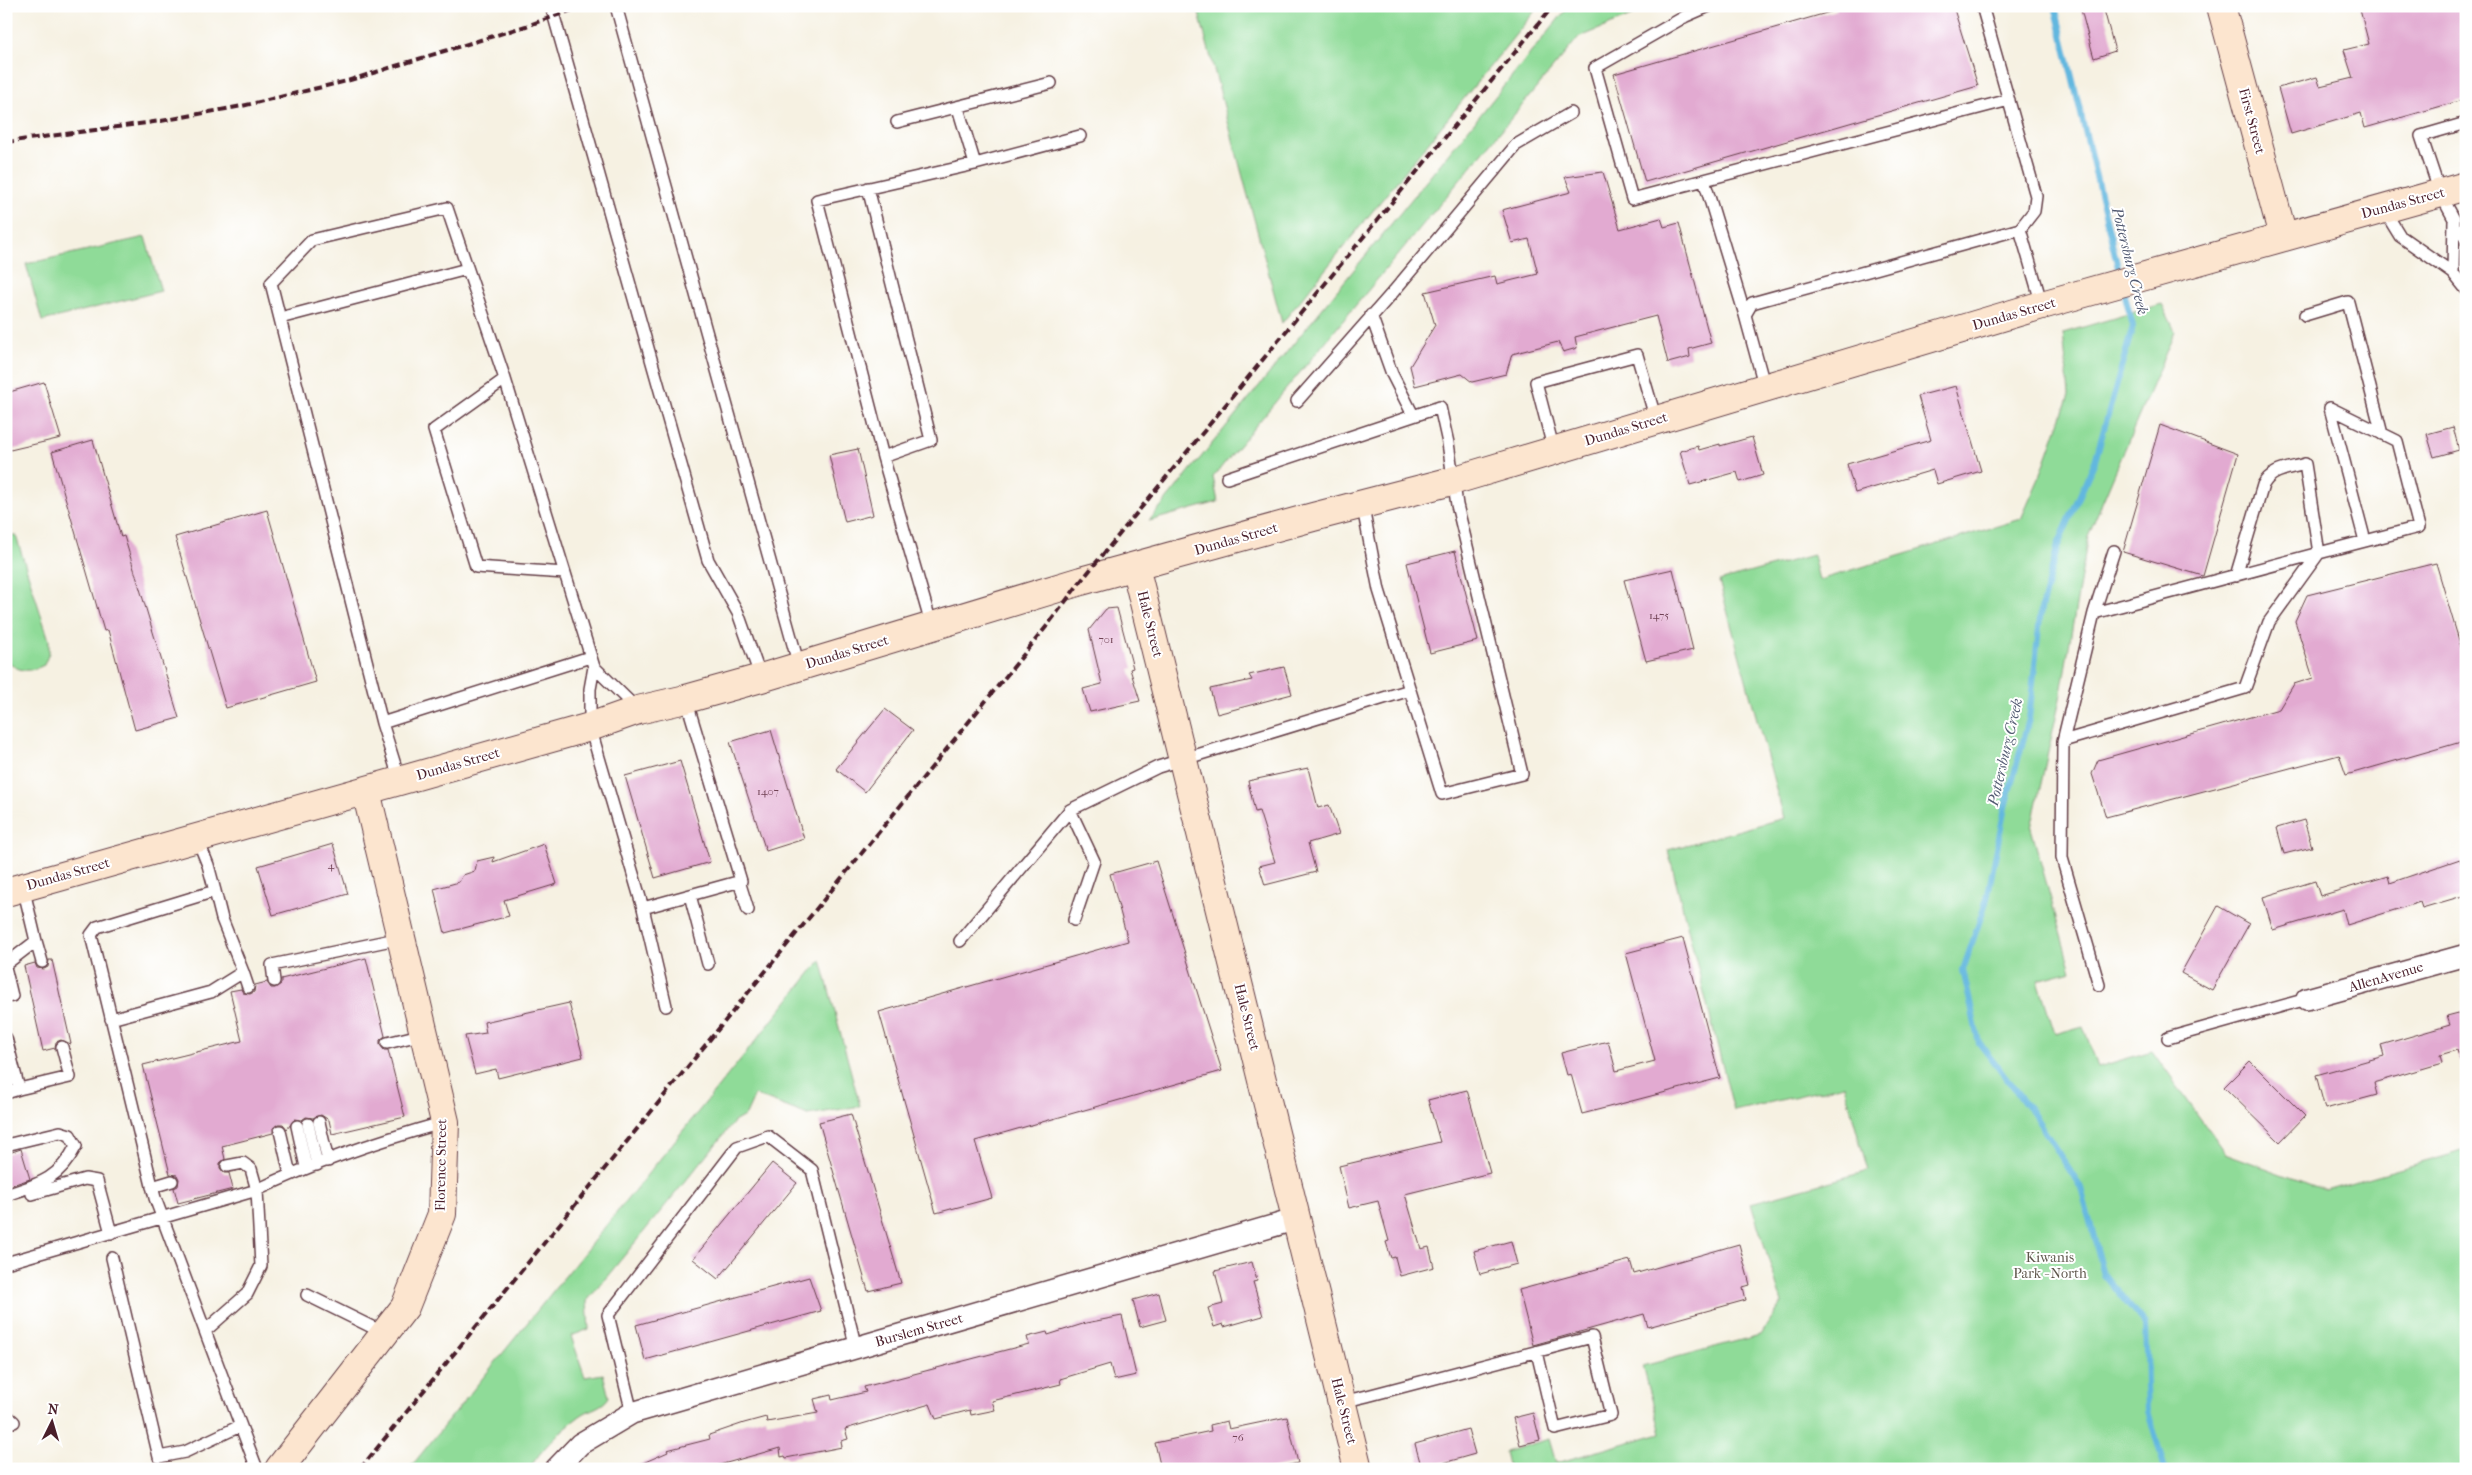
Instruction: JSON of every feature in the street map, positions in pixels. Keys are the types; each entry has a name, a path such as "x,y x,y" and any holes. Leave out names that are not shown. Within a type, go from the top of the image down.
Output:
{"main road":[{"name":"First Street","path":"2221,6 2283,236"},
{"name":"Dundas Street","path":"14,890 590,727 638,710 761,678 1136,566 1362,503 1452,481 2042,305 2453,189"},
{"name":"Hale Street","path":"1136,566 1358,1469"},
{"name":"Florence Street","path":"278,1469 405,1307 442,1214 444,1122 366,790"}],"street":[{"name":"AllenAvenue","path":"2307,999 2466,955"},
{"name":"Burslem Street","path":"556,1469 580,1444 632,1413 1297,1219"}],"lane":[{"path":"551,6 708,560 738,613 761,678"},
{"path":"616,6 799,666"},
{"path":"1709,6 1686,16 1595,68 1632,199 2009,100"},
{"path":"1745,315 1752,303 2020,229 2034,211 2036,196 1982,6"},
{"path":"897,122 1051,83"},
{"path":"958,108 975,164"},
{"path":"1297,401 1516,145 1571,113"},
{"path":"2453,273 2455,227 2453,189 2421,136 2466,124"},
{"path":"932,627 883,457 817,200 975,164 1080,136"},
{"path":"1704,180 1765,388"},
{"path":"868,188 931,440 883,457"},
{"path":"400,781 382,724 271,283 312,240 447,208 505,379 592,662 590,727 643,908 666,1006"},
{"path":"2383,208 2400,236 2453,273 2466,289"},
{"path":"2455,227 2463,232 2466,240"},
{"path":"2020,229 2042,305"},
{"path":"280,318 467,268"},
{"path":"2305,314 2348,302 2382,434"},
{"path":"1371,315 1392,374 1412,415"},
{"path":"1554,450 1536,382 1637,355 1656,420"},
{"path":"505,379 434,430 439,448 476,567 565,573"},
{"path":"1227,478 1440,407 1448,443 1452,481 1522,774 1442,794 1379,590 1362,503"},
{"path":"2094,613 2236,576 2365,541 2418,526 2397,441 2330,408 2365,541"},
{"path":"2063,741 2245,688 2269,622 2320,553 2304,464 2278,471 2268,478 2263,486 2236,576"},
{"path":"2099,985 2062,858 2063,741 2094,613 2114,551"},
{"path":"382,724 592,662"},
{"path":"592,662 638,710"},
{"path":"960,941 1070,810 1158,767 1410,690"},
{"path":"686,699 748,910"},
{"path":"1070,810 1094,861 1074,920"},
{"path":"197,838 215,891 222,920 248,987"},
{"path":"643,908 739,881"},
{"path":"14,890 36,941 42,962"},
{"path":"215,891 97,927 90,936 152,1187 257,1469"},
{"path":"690,895 708,964"},
{"path":"274,981 272,965 401,938"},
{"path":"6,964 36,941"},
{"path":"6,971 12,996 6,997"},
{"path":"111,1019 212,992 242,972"},
{"path":"2168,1038 2307,999"},
{"path":"387,1043 424,1034"},
{"path":"6,1038 19,1090"},
{"path":"6,1093 70,1076 62,1047"},
{"path":"6,1263 257,1190 290,1174 317,1164 392,1137 444,1122"},
{"path":"317,1164 308,1124 317,1164"},
{"path":"280,1131 290,1174"},
{"path":"6,1145 60,1132 70,1135 76,1146 67,1164 40,1184 6,1194"},
{"path":"632,1413 608,1316 737,1147 768,1136 812,1170 856,1348"},
{"path":"205,1331 247,1294 262,1266 257,1190 251,1168 243,1163 227,1166"},
{"path":"6,1200 85,1179 97,1181 111,1233"},
{"path":"152,1187 172,1181"},
{"path":"112,1258 159,1457 185,1452 240,1426"},
{"path":"307,1296 385,1334"},
{"path":"1342,1402 1592,1337 1611,1415 1555,1429 1537,1352"}],"green space":[{"path":"1197,6 1539,6 1282,323"},
{"path":"1569,6 1655,6 1578,38 1213,477 1218,502 1149,521"},
{"path":"145,237 161,291 42,321 26,264"},
{"name":"Kiwanis Park - North","path":"2162,304 2175,331 2088,536 2060,699 2031,828 2071,971 2038,980 2055,1034 2083,1026 2098,1067 2152,1051 2225,1153 2325,1190 2466,1150 2466,1469 1509,1469 1505,1452 1549,1439 1556,1463 1661,1433 1643,1366 1760,1335 1782,1303 1751,1203 1868,1171 1844,1085 1734,1111 1668,850 1784,818 1719,581 1813,555 1819,580 2021,519 2040,476 2069,395 2063,333"},
{"path":"6,532 16,536 49,640 49,653 44,665 29,670 20,669 6,661"},
{"path":"821,960 860,1106 808,1115 755,1095 746,1115 734,1122 587,1301 589,1329 571,1336 585,1377 603,1374 609,1397 600,1406 584,1413 559,1434 529,1469 409,1469"}],"building":[{"path":"1835,6 1953,6 1978,86 1645,182 1614,74 1837,10"},
{"path":"2080,6 2103,6 2115,51 2094,58"},
{"path":"2359,6 2466,6 2466,99 2365,128 2361,113 2291,134 2278,88 2317,77 2320,86 2353,78 2344,50 2369,44"},
{"path":"1603,172 1620,229 1661,218 1664,227 1679,223 1711,343 1689,349 1690,357 1668,363 1656,316 1575,337 1577,348 1563,352 1558,342 1512,354 1506,374 1472,382 1462,374 1415,386 1410,366 1435,325 1425,292 1495,276 1497,284 1538,274 1529,239 1512,243 1502,210 1571,192 1565,177"},
{"path":"44,382 61,438 6,451 6,393"},
{"path":"1956,386 1981,471 1937,484 1933,470 1855,493 1847,464 1931,440 1918,396"},
{"path":"2160,425 2238,454 2203,576 2123,552"},
{"path":"2453,427 2459,450 2434,457 2427,434"},
{"path":"1752,437 1763,475 1740,482 1737,472 1690,485 1680,451 1698,446 1699,450 1720,444 1720,446"},
{"path":"93,440 121,537 124,536 179,718 135,730 108,630 104,631 52,452"},
{"path":"858,449 873,515 845,522 829,455"},
{"path":"267,510 316,682 226,708 175,537"},
{"path":"1455,551 1478,641 1430,653 1407,563"},
{"path":"2436,563 2466,664 2466,734 2461,742 2346,775 2339,755 2106,817 2092,774 2098,760 2279,709 2294,684 2313,678 2295,621 2307,595"},
{"path":"1673,569 1693,650 1646,661 1624,580"},
{"path":"1117,608 1133,668 1130,669 1140,701 1090,712 1083,689 1102,684 1089,630 1106,609"},
{"path":"1284,667 1292,694 1217,714 1210,689 1252,680 1249,675"},
{"path":"885,709 913,730 865,792 836,769"},
{"path":"771,730 804,839 766,851 730,742"},
{"path":"680,761 710,862 655,878 625,776"},
{"path":"1308,768 1318,808 1329,805 1339,834 1308,843 1316,872 1265,885 1259,866 1275,862 1259,811 1255,812 1248,781"},
{"path":"2304,820 2312,847 2284,854 2277,828"},
{"path":"333,844 348,894 273,915 258,866"},
{"path":"544,844 557,884 504,900 509,916 445,933 434,889 459,882 463,875 475,871 477,861 494,857 493,862"},
{"path":"2460,859 2466,878 2466,895 2422,908 2420,902 2347,925 2343,909 2273,930 2263,897 2315,881 2320,896 2388,876 2390,883"},
{"path":"1156,861 1222,1071 975,1141 992,1198 936,1213 879,1012 1128,941 1110,874"},
{"path":"2218,906 2249,924 2212,990 2181,973"},
{"path":"1683,938 1720,1078 1582,1114 1571,1074 1567,1075 1561,1053 1608,1041 1616,1071 1655,1061 1626,953"},
{"path":"366,958 385,1036 380,1040 380,1045 384,1050 388,1050 405,1117 332,1134 329,1120 321,1115 313,1118 306,1117 302,1120 295,1119 287,1129 283,1124 278,1124 273,1128 273,1133 222,1146 225,1159 220,1163 220,1168 224,1173 229,1173 233,1189 178,1203 174,1188 178,1186 179,1179 177,1175 170,1174 143,1065 242,1041 230,991 241,989 243,993 250,994 254,992 255,985 267,982 271,988 275,988 281,984 281,979"},
{"path":"49,960 52,960 71,1044 61,1040 56,1042 55,1048 43,1051 24,966 35,963 37,968 44,969 48,967"},
{"path":"569,1003 583,1057 498,1078 496,1069 475,1074 465,1036 486,1033 484,1022"},
{"path":"2466,1011 2466,1062 2461,1063 2457,1050 2440,1055 2442,1063 2374,1083 2377,1095 2325,1109 2316,1075 2384,1056 2381,1045 2450,1025 2447,1016"},
{"path":"2250,1061 2305,1116 2280,1142 2224,1087"},
{"path":"1467,1090 1490,1173 1405,1194 1421,1249 1429,1247 1434,1267 1400,1276 1395,1257 1391,1258 1386,1242 1389,1241 1378,1201 1349,1208 1339,1166 1440,1142 1428,1100"},
{"path":"851,1114 901,1283 868,1291 819,1122"},
{"path":"21,1149 30,1179 6,1187 6,1154"},
{"path":"772,1163 797,1183 718,1279 693,1259"},
{"path":"1511,1241 1517,1264 1480,1274 1474,1251"},
{"path":"1739,1244 1750,1285 1743,1287 1746,1300 1648,1327 1644,1314 1533,1345 1519,1290 1630,1260 1634,1274"},
{"path":"1252,1262 1257,1281 1253,1282 1263,1316 1224,1327 1223,1324 1214,1327 1208,1308 1223,1304 1215,1271"},
{"path":"809,1277 821,1311 645,1360 636,1325"},
{"path":"1159,1293 1166,1320 1140,1327 1133,1300"},
{"path":"1122,1316 1136,1375 1114,1380 1110,1364 1060,1379 1061,1384 992,1401 995,1410 971,1415 970,1410 936,1419 930,1404 845,1429 848,1439 841,1441 842,1447 786,1458 785,1456 781,1457 780,1448 705,1469 629,1469 668,1452 667,1450 710,1439 709,1435 744,1423 766,1417 767,1422 818,1413 814,1399 831,1395 832,1400 866,1392 864,1387 1029,1344 1027,1337 1047,1332 1048,1335 1086,1323"},
{"path":"1533,1413 1540,1440 1520,1445 1513,1418"},
{"path":"1287,1417 1298,1463 1271,1469 1161,1469 1155,1443 1211,1431 1210,1425 1227,1421 1229,1429"},
{"path":"1468,1429 1475,1454 1422,1469 1415,1444"}],"waterway":[{"name":"Pottersburg Creek","path":"2055,6 2120,276"},
{"name":"Pottersburg Creek","path":"2123,288 2133,326 2095,461 2058,545 2041,609 2029,719 2005,807 1987,899 1963,970 1979,1043 2033,1113 2081,1188 2104,1275 2145,1325 2148,1411 2165,1469"}],"railway":[{"path":"6,142 161,121 242,106 347,81 526,26 584,6"},
{"path":"360,1469 1046,627 1081,581 1553,6"}]}
